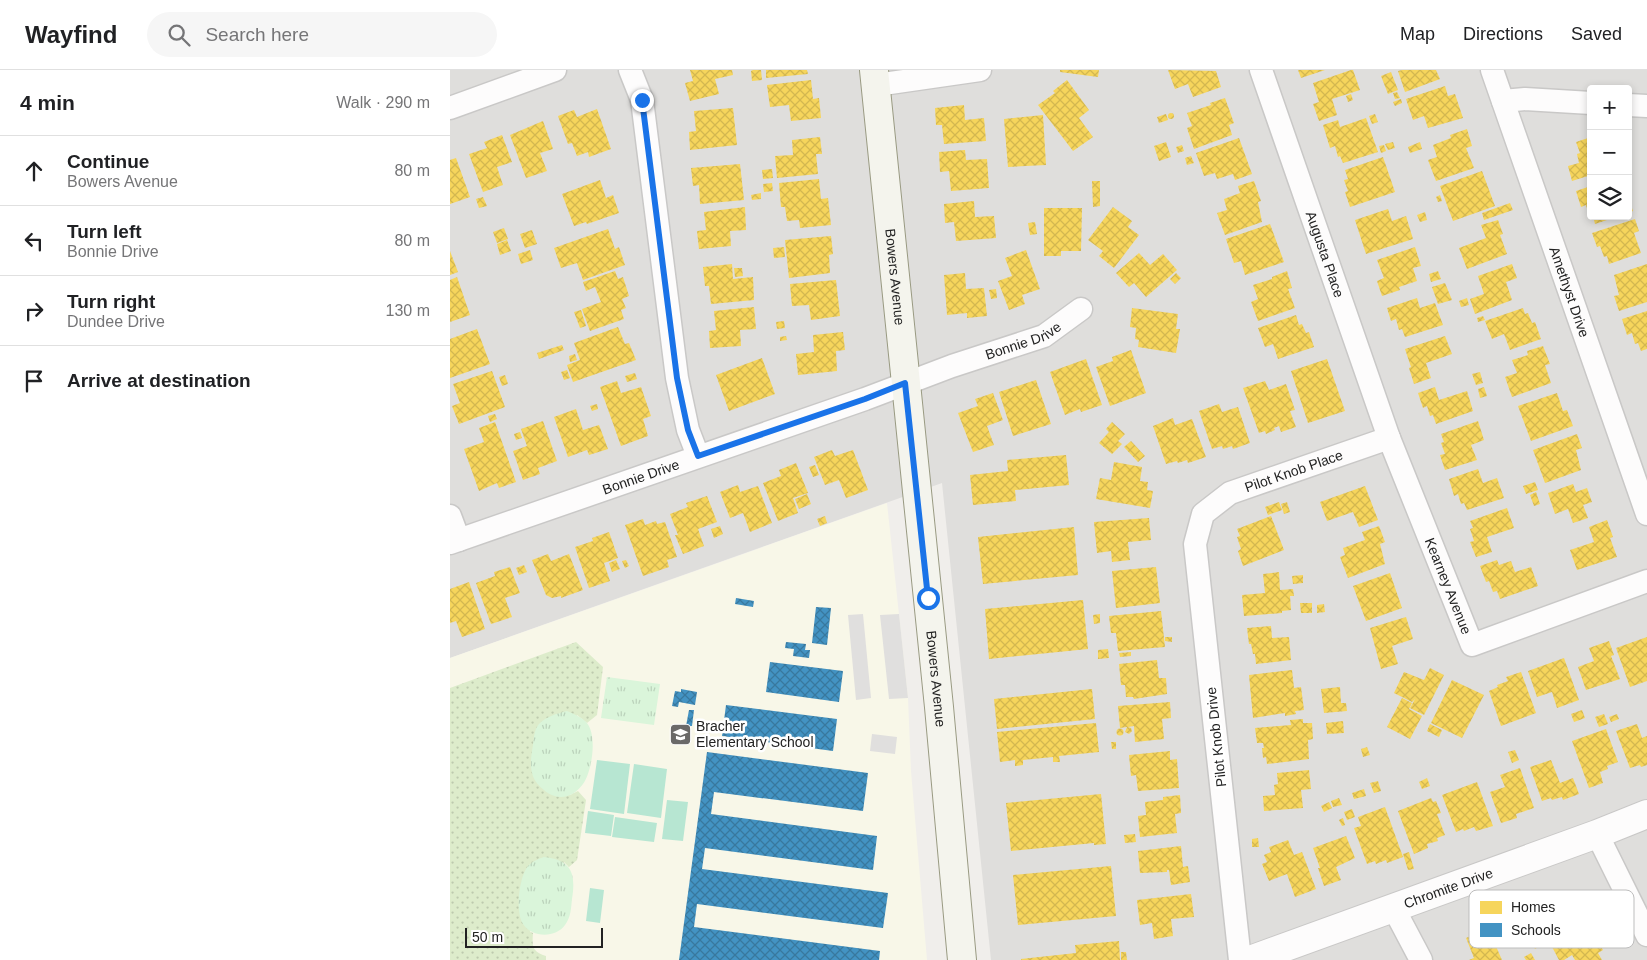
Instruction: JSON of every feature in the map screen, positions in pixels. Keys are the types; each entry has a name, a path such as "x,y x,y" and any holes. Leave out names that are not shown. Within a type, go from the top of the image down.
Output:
{"main road":[{"name":"Bowers Avenue","path":"875,77 939,707 962,960"}],"street":[{"path":"450,108 555,70"},
{"path":"630,70 642,100 677,378 688,430 698,456"},
{"path":"875,77 980,70"},
{"name":"Augusta Place","path":"1262,70 1389,438"},
{"name":"Amethyst Drive","path":"1492,70 1647,514"},
{"path":"1503,101 1525,99 1587,103"},
{"path":"1632,105 1647,106"},
{"name":"Bonnie Drive","path":"454,541 1044,336 1081,309"},
{"name":"Pilot Knob Place","path":"1203,514 1230,493 1389,438"},
{"name":"Kearney Avenue","path":"1389,438 1472,645 1647,582"},
{"name":"Pilot Knob Drive","path":"1203,514 1195,544 1240,960"},
{"path":"450,516 454,541"},
{"name":"Chromite Drive","path":"1250,960 1597,834 1647,814"},
{"path":"1597,834 1625,890"},
{"path":"1393,907 1421,960"},
{"path":"1634,909 1647,935"}],"shaded area":[{"path":"450,70 1647,70 1647,960 991,960 942,483 450,658"},
{"name":"Bracher Elementary School","path":"887,503 908,698 911,771 927,960 450,960 450,658"},
{"path":"863,614 871,698 856,700 848,615"},
{"path":"899,614 908,698 889,699 880,615"},
{"path":"872,734 897,737 895,754 870,751"}],"green space":[{"path":"576,642 603,667 597,715 587,723 577,715 570,795 578,791 586,800 577,860 569,867 564,862 530,932 533,933 535,950 546,956 546,960 450,960 450,688"},
{"path":"607,677 660,684 654,725 601,718"},
{"path":"567,711 586,722 590,728 593,744 589,771 583,784 571,795 559,797 548,793 535,780 531,770 531,758 536,729 539,724 548,717"},
{"path":"597,760 630,764 624,814 590,809"},
{"path":"634,764 667,769 661,818 627,813"},
{"path":"667,800 688,802 683,841 662,839"},
{"path":"588,811 614,815 611,836 585,833"},
{"path":"615,817 657,823 654,842 612,837"},
{"path":"544,857 561,861 566,865 572,876 573,890 570,916 567,922 556,932 544,935 532,932 523,924 519,911 519,895 522,878 528,866"},
{"path":"590,888 604,890 600,923 586,921"}],"building: Homes":[{"path":"690,70 732,70 733,75 715,79 719,94 690,101 685,83 693,81"},
{"path":"761,70 762,80 752,81 751,71"},
{"path":"766,70 807,70 808,74 766,78"},
{"path":"1060,70 1099,70 1098,77 1060,72"},
{"path":"1168,70 1216,71 1221,87 1193,97 1188,84 1175,89"},
{"path":"1298,70 1325,70 1301,78"},
{"path":"1353,70 1360,90 1332,99 1337,115 1319,121 1313,104 1319,102 1313,83"},
{"path":"1436,70 1440,79 1405,92 1398,71"},
{"path":"1391,72 1398,90 1388,94 1381,76"},
{"path":"811,80 813,99 819,98 821,118 791,121 789,105 770,107 767,85"},
{"path":"1067,80 1089,110 1079,118 1093,137 1073,151 1038,105 1055,93 1053,91"},
{"path":"1445,86 1448,96 1455,94 1463,118 1428,128 1424,116 1413,120 1406,99"},
{"path":"1397,92 1400,98 1395,99 1393,93"},
{"path":"1351,94 1353,100 1348,102 1346,96"},
{"path":"1225,98 1234,123 1229,125 1232,135 1194,149 1187,128 1192,126 1187,113"},
{"path":"1401,99 1402,103 1395,106 1393,102"},
{"path":"964,105 965,120 984,118 986,141 944,144 942,125 936,125 935,108"},
{"path":"733,108 737,145 690,150 689,132 696,131 694,111"},
{"path":"597,109 611,149 589,157 588,152 577,156 572,143 568,144 558,116 574,110 577,117"},
{"path":"1171,113 1174,116 1171,119 1168,116"},
{"path":"1166,114 1168,120 1159,123 1157,117"},
{"path":"1375,114 1378,122 1372,124 1369,116"},
{"path":"1043,115 1046,165 1008,167 1004,119"},
{"path":"1366,118 1378,152 1343,163 1340,156 1338,157 1335,146 1330,148 1323,125 1338,120 1340,127"},
{"path":"543,121 553,149 540,153 547,171 526,178 510,135"},
{"path":"1467,129 1472,146 1466,148 1474,168 1436,181 1428,160 1437,157 1433,145 1451,138 1450,135"},
{"path":"502,135 512,162 497,167 503,185 483,192 469,154 487,148 484,142"},
{"path":"820,137 822,154 816,154 818,174 777,178 775,156 793,155 792,140"},
{"path":"1239,138 1252,174 1235,180 1233,174 1217,179 1215,173 1204,176 1196,153"},
{"path":"1587,138 1587,176 1572,181 1568,166 1579,163 1577,154 1580,153 1576,142"},
{"path":"1166,142 1171,157 1159,161 1154,146"},
{"path":"1393,142 1395,148 1388,150 1385,144"},
{"path":"1420,142 1422,149 1410,153 1408,147"},
{"path":"1182,145 1184,151 1178,153 1176,147"},
{"path":"1384,145 1386,151 1381,153 1379,146"},
{"path":"965,150 966,160 987,159 989,188 951,191 949,171 940,172 939,152"},
{"path":"1191,156 1194,163 1187,165 1185,158"},
{"path":"1383,157 1395,192 1350,207 1345,192 1348,191 1344,180 1348,179 1345,170"},
{"path":"456,158 470,197 450,204 450,160"},
{"path":"740,164 744,200 700,204 699,185 693,186 691,168"},
{"path":"772,169 773,178 763,179 762,170"},
{"path":"1482,171 1495,206 1453,221 1440,186"},
{"path":"819,179 821,199 828,198 831,225 800,228 799,220 787,221 785,207 781,207 779,183"},
{"path":"600,180 606,198 613,195 619,213 587,224 586,222 574,226 562,194"},
{"path":"1092,181 1100,181 1100,206 1093,207"},
{"path":"1254,181 1261,201 1258,202 1262,222 1225,235 1217,213 1227,210 1224,199 1240,193 1238,186"},
{"path":"772,183 773,191 764,192 763,184"},
{"path":"1587,187 1587,208 1586,205 1581,207 1576,191"},
{"path":"761,193 761,199 752,200 751,195"},
{"path":"1440,195 1442,201 1438,202 1436,197"},
{"path":"483,197 487,206 479,208 476,199"},
{"path":"974,201 975,217 994,216 996,238 956,241 954,222 945,223 944,204"},
{"path":"1510,203 1513,210 1484,220 1482,213"},
{"path":"745,207 746,230 730,231 731,246 699,249 697,231 706,230 704,212"},
{"path":"1113,207 1132,221 1128,227 1139,235 1114,268 1099,256 1103,251 1088,240"},
{"path":"1044,208 1082,208 1081,251 1061,251 1061,256 1044,256"},
{"path":"1388,209 1392,221 1406,216 1413,239 1366,254 1355,220"},
{"path":"1425,212 1427,220 1420,222 1417,215"},
{"path":"1635,219 1639,231 1634,233 1641,253 1609,264 1607,256 1604,257 1600,246 1597,247 1592,233"},
{"path":"1498,220 1503,234 1500,235 1507,254 1467,269 1459,248 1486,238 1481,225"},
{"path":"1594,220 1607,220 1595,224"},
{"path":"1035,222 1037,234 1030,235 1028,223"},
{"path":"1270,224 1284,262 1245,275 1241,261 1234,263 1226,239"},
{"path":"504,228 508,239 497,243 493,232"},
{"path":"608,229 615,249 619,247 625,265 583,280 577,263 561,268 554,248"},
{"path":"532,230 537,244 525,248 520,234"},
{"path":"831,236 833,254 829,255 830,273 789,278 785,240"},
{"path":"507,240 511,251 500,255 497,244"},
{"path":"784,247 785,257 774,258 773,248"},
{"path":"1415,247 1421,266 1413,268 1417,281 1399,287 1400,290 1382,296 1377,281 1384,278 1377,260"},
{"path":"530,250 533,260 521,264 518,254"},
{"path":"1026,250 1040,289 1022,295 1025,304 1009,310 998,281 1012,276 1005,258"},
{"path":"450,251 458,272 450,275"},
{"path":"1139,253 1150,265 1163,254 1177,270 1146,297 1134,283 1129,287 1116,273"},
{"path":"732,264 733,279 753,277 754,300 711,304 709,286 705,286 703,267"},
{"path":"1512,264 1517,278 1506,282 1512,300 1475,314 1470,299 1484,294 1478,276"},
{"path":"1647,264 1647,302 1619,311 1614,296 1619,295 1614,275"},
{"path":"734,268 742,268 743,276 735,277"},
{"path":"615,271 618,279 623,277 629,296 622,299 626,308 621,310 624,319 590,331 582,309 601,302 595,287 586,291 583,282"},
{"path":"1287,271 1292,288 1288,289 1295,308 1258,321 1251,302 1258,299 1253,285 1272,279 1272,277"},
{"path":"1438,271 1441,279 1431,282 1429,274"},
{"path":"965,273 966,289 984,288 987,316 967,318 967,313 947,315 944,275"},
{"path":"1176,273 1181,278 1175,284 1170,279"},
{"path":"457,277 470,315 450,322 450,280"},
{"path":"836,280 840,316 811,320 809,305 792,306 790,284"},
{"path":"1445,283 1452,300 1438,304 1432,287"},
{"path":"996,289 997,298 991,299 989,290"},
{"path":"1417,298 1420,308 1435,303 1443,325 1405,337 1402,329 1399,330 1396,319 1391,321 1387,308"},
{"path":"1467,298 1469,305 1461,307 1459,301"},
{"path":"754,307 756,329 740,330 741,346 710,348 709,331 716,330 714,311"},
{"path":"1132,308 1178,314 1176,329 1180,329 1176,353 1138,347 1139,340 1135,339 1136,328 1130,327"},
{"path":"1523,308 1525,314 1528,313 1532,323 1535,322 1541,339 1510,350 1504,334 1492,339 1485,321"},
{"path":"581,310 586,326 580,328 574,312"},
{"path":"1647,311 1647,349 1641,351 1638,343 1635,344 1632,333 1627,335 1622,319"},
{"path":"1296,315 1299,325 1302,324 1306,333 1309,332 1314,347 1278,359 1273,344 1265,347 1258,328"},
{"path":"1483,316 1485,320 1478,322 1477,318"},
{"path":"784,321 785,328 777,329 776,322"},
{"path":"618,327 625,344 629,343 636,360 573,382 567,365 580,360 574,343"},
{"path":"477,329 490,364 450,378 450,339"},
{"path":"843,332 845,350 836,351 837,371 798,375 796,354 814,352 813,335"},
{"path":"786,336 787,340 780,341 780,337"},
{"path":"1445,336 1452,354 1426,363 1431,378 1414,384 1405,349"},
{"path":"562,345 564,350 539,359 537,353"},
{"path":"1543,346 1550,364 1545,365 1551,383 1512,397 1505,377 1517,373 1512,360 1528,355 1527,351"},
{"path":"1131,350 1146,393 1110,406 1096,367 1113,361 1112,357"},
{"path":"575,354 577,360 570,362 569,356"},
{"path":"762,358 775,394 729,411 716,375"},
{"path":"1086,359 1102,405 1081,412 1080,409 1065,415 1050,372"},
{"path":"1327,359 1345,411 1308,423 1291,371"},
{"path":"567,370 570,378 564,380 561,372"},
{"path":"492,371 505,407 459,424 452,406 460,403 453,384"},
{"path":"1480,372 1483,383 1476,385 1472,374"},
{"path":"635,373 637,379 627,382 625,376"},
{"path":"505,375 508,384 502,386 499,377"},
{"path":"1036,380 1051,424 1013,436 999,392"},
{"path":"617,381 621,393 641,387 651,416 643,419 648,436 621,446 600,387"},
{"path":"1265,381 1269,390 1286,384 1295,410 1290,411 1296,427 1281,432 1279,426 1266,434 1265,431 1259,433 1243,388"},
{"path":"1435,387 1439,400 1467,391 1473,411 1436,424 1433,415 1430,416 1427,406 1423,408 1418,393"},
{"path":"1484,387 1487,396 1480,398 1478,389"},
{"path":"993,393 1003,420 987,426 994,445 973,452 958,413 978,406 975,399"},
{"path":"1557,393 1563,411 1567,410 1573,426 1531,441 1518,406"},
{"path":"597,404 598,409 592,411 590,406"},
{"path":"1219,404 1222,412 1238,407 1250,443 1233,449 1232,446 1223,449 1222,446 1212,449 1199,411"},
{"path":"576,409 583,430 599,425 608,449 589,455 587,450 568,457 554,417"},
{"path":"495,414 497,419 490,422 488,416"},
{"path":"1173,418 1175,425 1192,419 1206,457 1188,463 1187,460 1166,464 1153,426"},
{"path":"543,421 557,461 538,468 540,474 523,480 513,451 527,446 521,429"},
{"path":"1478,421 1484,440 1471,445 1477,460 1445,470 1440,455 1445,454 1441,443 1444,442 1441,434"},
{"path":"495,422 516,482 499,488 497,483 479,491 464,449 484,442 479,428"},
{"path":"1112,422 1125,434 1118,441 1122,444 1112,454 1099,443 1109,432 1106,429"},
{"path":"520,432 522,438 516,440 514,434"},
{"path":"1577,434 1582,448 1576,450 1581,470 1545,483 1533,450"},
{"path":"1131,441 1145,456 1138,462 1124,447"},
{"path":"832,450 835,456 853,450 868,490 846,498 839,480 825,485 814,457"},
{"path":"1066,455 1069,485 1015,490 1016,501 973,505 970,475 1008,471 1007,460"},
{"path":"1114,462 1142,467 1140,481 1148,482 1147,490 1153,491 1150,508 1096,499 1100,478 1111,480"},
{"path":"796,463 808,493 793,498 798,513 778,521 763,483 781,476 779,470"},
{"path":"815,465 819,475 813,477 809,467"},
{"path":"1478,469 1483,483 1497,478 1504,498 1467,510 1464,503 1461,504 1458,494 1454,496 1449,479"},
{"path":"1535,482 1538,490 1526,494 1523,486"},
{"path":"1573,484 1576,492 1587,488 1592,502 1583,505 1588,518 1573,523 1568,509 1555,514 1548,493"},
{"path":"738,485 740,492 758,486 772,523 750,532 743,513 730,518 720,492"},
{"path":"1365,486 1378,520 1359,527 1353,512 1327,521 1320,502"},
{"path":"1536,492 1540,504 1534,506 1530,495"},
{"path":"807,494 811,504 799,509 795,499"},
{"path":"707,496 717,522 698,529 704,546 683,554 675,535 678,535 670,514 688,507 686,503"},
{"path":"1279,502 1282,510 1268,515 1265,507"},
{"path":"1287,502 1290,512 1284,514 1281,504"},
{"path":"1507,508 1514,528 1487,537 1492,552 1476,557 1470,542 1474,541 1470,529 1473,528 1470,521"},
{"path":"825,516 827,523 820,526 817,519"},
{"path":"1271,516 1284,550 1243,566 1238,551 1241,549 1237,537 1240,536 1237,529"},
{"path":"1149,518 1151,540 1128,542 1130,560 1112,562 1111,551 1097,553 1094,522"},
{"path":"643,519 645,525 656,521 657,524 665,522 677,557 667,560 669,567 643,576 625,525"},
{"path":"1607,520 1613,537 1610,538 1617,557 1577,570 1570,550 1594,542 1589,527"},
{"path":"720,526 723,534 714,538 711,529"},
{"path":"1379,526 1385,542 1380,544 1385,564 1348,578 1340,557 1345,555 1343,548 1365,540 1362,532"},
{"path":"1074,527 1078,575 983,584 978,537"},
{"path":"609,532 618,558 604,563 610,581 589,588 575,547 593,541 592,538"},
{"path":"548,554 551,561 569,554 583,590 561,598 561,596 552,598 546,595 532,560"},
{"path":"616,560 620,569 612,572 609,563"},
{"path":"626,560 629,566 625,568 622,561"},
{"path":"1497,560 1499,565 1511,561 1515,572 1531,567 1538,586 1500,599 1497,591 1493,592 1489,581 1486,582 1480,566"},
{"path":"524,565 527,572 519,575 516,568"},
{"path":"510,567 520,593 505,598 512,617 491,624 476,583 495,576 494,572"},
{"path":"1156,567 1160,603 1116,608 1112,571"},
{"path":"1279,572 1280,590 1293,589 1294,596 1290,596 1291,610 1282,611 1282,613 1244,616 1242,595 1265,593 1263,574"},
{"path":"1390,573 1402,608 1366,621 1353,586"},
{"path":"1303,575 1303,583 1293,584 1292,576"},
{"path":"469,582 485,629 462,637 456,621 450,623 450,589"},
{"path":"1083,600 1088,649 989,659 985,609"},
{"path":"1300,603 1312,603 1312,613 1301,613"},
{"path":"1324,604 1325,612 1317,613 1317,605"},
{"path":"1161,611 1165,647 1118,651 1116,633 1111,633 1109,616"},
{"path":"1100,614 1100,623 1094,624 1093,615"},
{"path":"1406,617 1413,639 1392,646 1398,664 1381,669 1370,628"},
{"path":"1271,626 1272,638 1289,637 1291,660 1256,664 1255,654 1253,654 1251,644 1249,644 1247,628"},
{"path":"1165,637 1172,637 1172,642 1165,641"},
{"path":"1647,637 1647,681 1630,687 1616,648"},
{"path":"1609,641 1614,655 1611,656 1620,679 1586,690 1578,667 1594,661 1589,648"},
{"path":"1108,649 1109,658 1098,659 1098,650"},
{"path":"1131,652 1131,656 1120,657 1119,653"},
{"path":"1564,658 1579,700 1557,708 1552,692 1537,697 1528,671"},
{"path":"1157,660 1159,678 1166,678 1167,694 1134,699 1133,697 1126,697 1125,685 1121,685 1119,664"},
{"path":"1430,668 1444,675 1424,715 1410,708 1415,699 1412,702 1394,693 1404,672 1424,680"},
{"path":"1292,670 1294,688 1301,687 1304,710 1295,711 1296,714 1285,716 1285,713 1253,718 1249,675"},
{"path":"1521,672 1536,713 1501,726 1489,691 1498,687 1497,685 1508,681 1506,677"},
{"path":"1452,680 1484,695 1462,738 1431,723"},
{"path":"1340,687 1341,703 1346,703 1347,711 1324,713 1321,689"},
{"path":"1092,689 1095,719 997,729 994,699"},
{"path":"1402,698 1412,703 1409,709 1422,716 1410,739 1387,727"},
{"path":"1170,702 1171,718 1162,719 1164,739 1135,742 1134,726 1128,727 1132,731 1129,734 1125,732 1127,727 1120,728 1118,706"},
{"path":"1582,710 1585,718 1574,722 1571,714"},
{"path":"1604,714 1608,724 1599,727 1595,717"},
{"path":"1617,714 1619,719 1611,722 1609,717"},
{"path":"1303,719 1303,723 1312,723 1313,739 1308,740 1309,759 1267,764 1266,757 1263,758 1263,743 1257,743 1255,728 1291,725 1290,720"},
{"path":"1343,721 1344,733 1327,734 1326,723"},
{"path":"1096,723 1099,752 1059,756 1060,762 1053,762 1053,757 1023,760 1023,765 1015,766 1015,760 1000,762 997,732"},
{"path":"1430,724 1442,730 1439,737 1427,731"},
{"path":"1637,724 1642,738 1647,736 1647,765 1630,768 1616,731"},
{"path":"1120,728 1124,732 1120,736 1116,732"},
{"path":"1606,729 1618,762 1607,766 1608,769 1600,772 1603,783 1589,788 1572,741"},
{"path":"1111,742 1116,742 1116,749 1112,749"},
{"path":"1367,747 1370,755 1363,757 1361,749"},
{"path":"1515,750 1519,760 1512,763 1508,752"},
{"path":"1170,751 1170,760 1177,759 1179,788 1138,791 1136,775 1131,776 1129,755"},
{"path":"1551,760 1560,783 1573,778 1579,794 1563,800 1562,797 1542,801 1530,767"},
{"path":"1520,768 1534,808 1516,814 1517,818 1501,823 1490,792 1505,787 1500,775"},
{"path":"1309,770 1311,789 1301,790 1303,808 1264,811 1263,796 1275,795 1274,785 1278,784 1277,773"},
{"path":"1427,778 1430,786 1422,789 1419,782"},
{"path":"1378,781 1381,791 1374,793 1370,783"},
{"path":"1477,782 1493,826 1476,831 1474,827 1456,832 1442,795"},
{"path":"1364,789 1366,796 1354,799 1352,793"},
{"path":"1101,794 1106,844 1094,845 1094,843 1011,851 1006,803"},
{"path":"1180,795 1181,813 1175,814 1177,833 1140,837 1138,816 1146,815 1145,802 1163,800 1163,797"},
{"path":"1339,798 1342,805 1333,807 1331,801"},
{"path":"1431,798 1433,802 1436,801 1441,813 1437,814 1445,835 1437,838 1438,841 1427,844 1428,848 1414,854 1398,811"},
{"path":"1329,802 1332,808 1324,812 1321,806"},
{"path":"1385,807 1403,857 1387,863 1386,860 1376,864 1375,861 1367,864 1354,828 1361,826 1358,817"},
{"path":"1352,809 1355,817 1347,820 1344,812"},
{"path":"1343,818 1345,825 1342,826 1339,820"},
{"path":"1135,834 1136,842 1125,843 1124,835"},
{"path":"1346,836 1355,858 1336,867 1341,880 1324,886 1313,848"},
{"path":"1258,838 1259,847 1252,847 1252,839"},
{"path":"1288,840 1294,855 1302,852 1316,889 1295,897 1287,874 1269,881 1262,864 1267,862 1264,855 1271,852 1269,847"},
{"path":"1181,846 1183,867 1188,866 1190,882 1171,885 1169,870 1167,872 1140,873 1138,851"},
{"path":"1409,852 1414,869 1408,870 1403,854"},
{"path":"1111,866 1116,916 1018,925 1013,875"},
{"path":"1191,894 1194,917 1171,919 1173,936 1154,939 1152,923 1140,925 1137,900"},
{"path":"1119,941 1120,960 1021,960 1076,953 1075,945"},
{"path":"1470,948 1497,948 1502,960 1469,960 1474,958"},
{"path":"1553,948 1602,948 1603,950 1598,953 1602,960 1575,960 1572,955 1564,960 1559,960"},
{"path":"1121,952 1126,952 1127,960 1121,960"},
{"path":"1531,953 1535,960 1526,960 1524,957"}],"building: Schools":[{"path":"736,598 754,601 753,607 735,604"},
{"path":"816,607 831,608 827,645 812,643"},
{"path":"786,642 806,644 805,650 810,650 809,658 793,656 794,649 785,648"},
{"path":"770,662 843,671 839,702 766,692"},
{"path":"681,689 697,692 695,705 679,702 678,707 672,706 675,691 681,692"},
{"path":"726,705 837,719 833,751 722,736"},
{"path":"689,710 694,710 692,726 686,726"},
{"path":"707,752 868,773 863,811 714,792 711,814 877,836 873,870 705,848 702,869 888,893 883,928 697,904 694,927 880,951 879,960 679,960"}],"place":[{"name":"Bracher Elementary School","path":"680,734"}],"route":[{"path":"642,100 677,378 688,430 698,456 865,399 905,383 928,598"}]}
